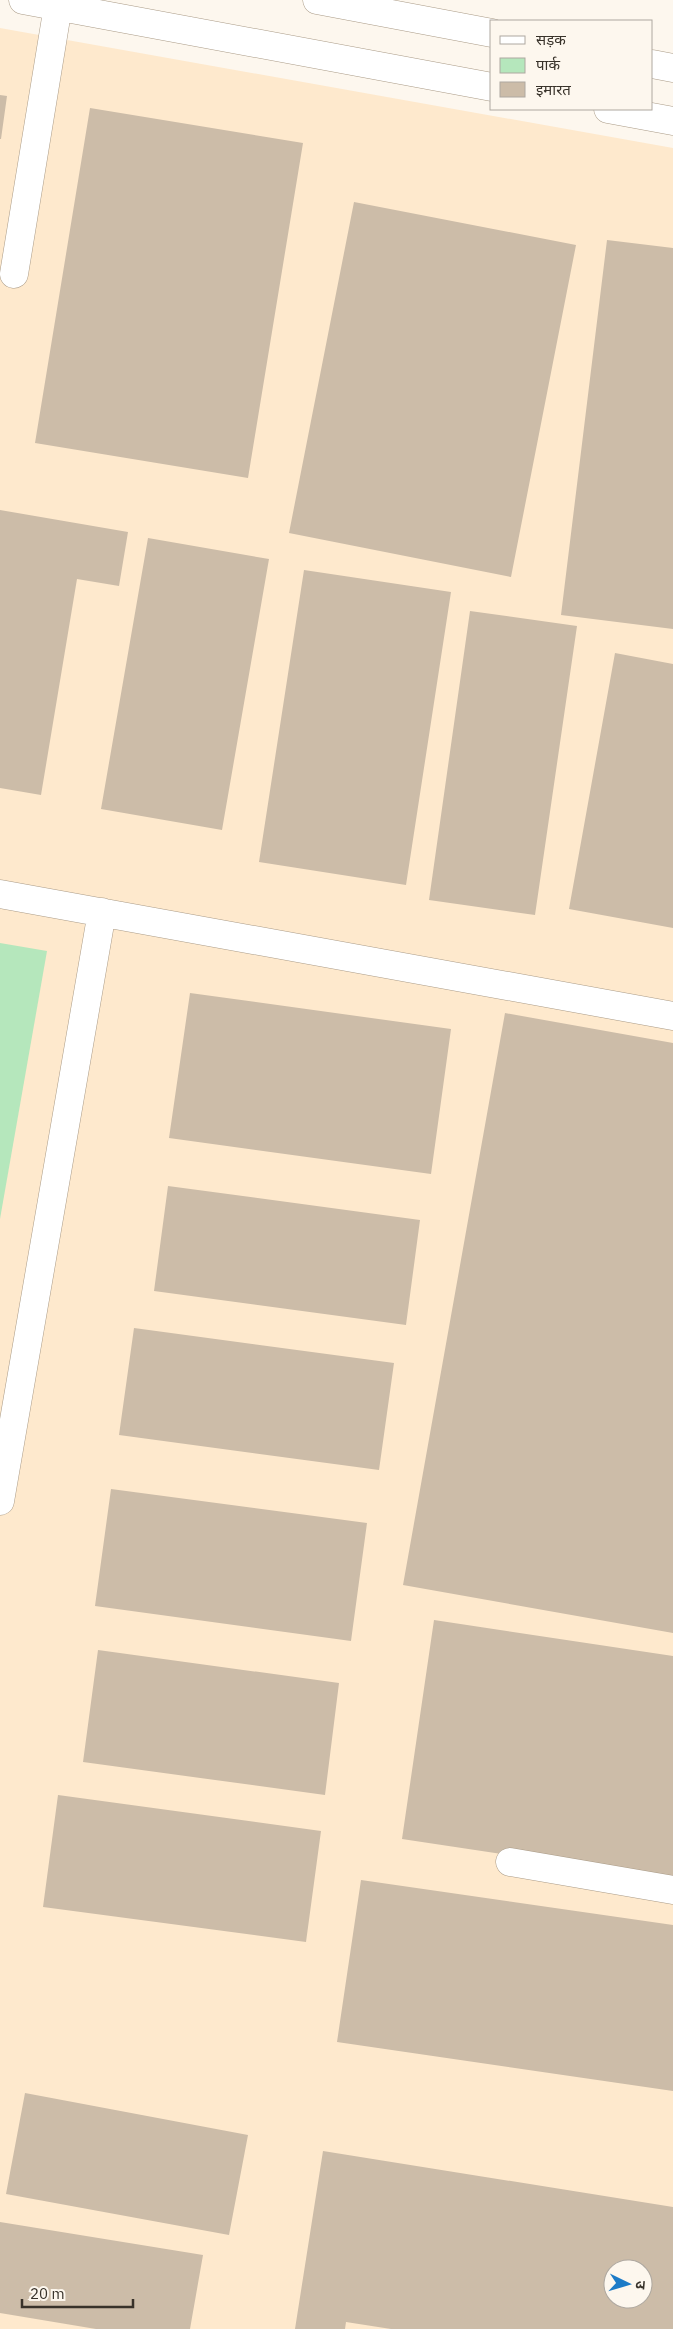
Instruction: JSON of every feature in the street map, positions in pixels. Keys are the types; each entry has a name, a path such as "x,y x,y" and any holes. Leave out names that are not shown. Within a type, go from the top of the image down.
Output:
{"street":[{"path":"23,0 490,87"},
{"path":"316,0 490,33"},
{"path":"14,274 58,6"},
{"path":"653,64 673,68"},
{"path":"613,110 673,121"},
{"path":"0,894 673,1016"},
{"path":"0,1502 102,912"},
{"path":"510,1862 673,1890"}],"shaded area":[{"path":"0,28 673,148 673,2329 0,2329"}],"green space":[{"path":"0,943 47,951 0,1219"}],"building":[{"path":"0,95 7,96 1,139 0,139"},
{"path":"90,108 303,143 248,478 35,443"},
{"path":"354,202 576,245 511,577 289,533"},
{"path":"607,240 673,248 673,629 561,615"},
{"path":"0,510 128,532 119,586 77,579 41,795 0,788"},
{"path":"148,538 269,559 222,830 101,809"},
{"path":"304,570 451,592 406,885 259,862"},
{"path":"470,611 577,626 535,915 429,900"},
{"path":"615,653 673,664 673,928 569,909"},
{"path":"190,993 451,1029 431,1174 169,1138"},
{"path":"505,1013 673,1043 673,1633 403,1585"},
{"path":"168,1186 420,1220 406,1325 154,1291"},
{"path":"134,1328 394,1363 379,1470 119,1435"},
{"path":"111,1489 367,1523 351,1641 95,1606"},
{"path":"434,1620 673,1656 673,1880 402,1839"},
{"path":"98,1650 339,1683 325,1795 83,1762"},
{"path":"58,1795 321,1831 306,1942 43,1907"},
{"path":"361,1880 673,1925 673,2091 337,2042"},
{"path":"25,2093 248,2135 229,2235 6,2194"},
{"path":"323,2151 673,2207 673,2329 391,2329 346,2322 345,2329 295,2329"},
{"path":"0,2222 203,2255 190,2329 96,2329 0,2313"}]}
